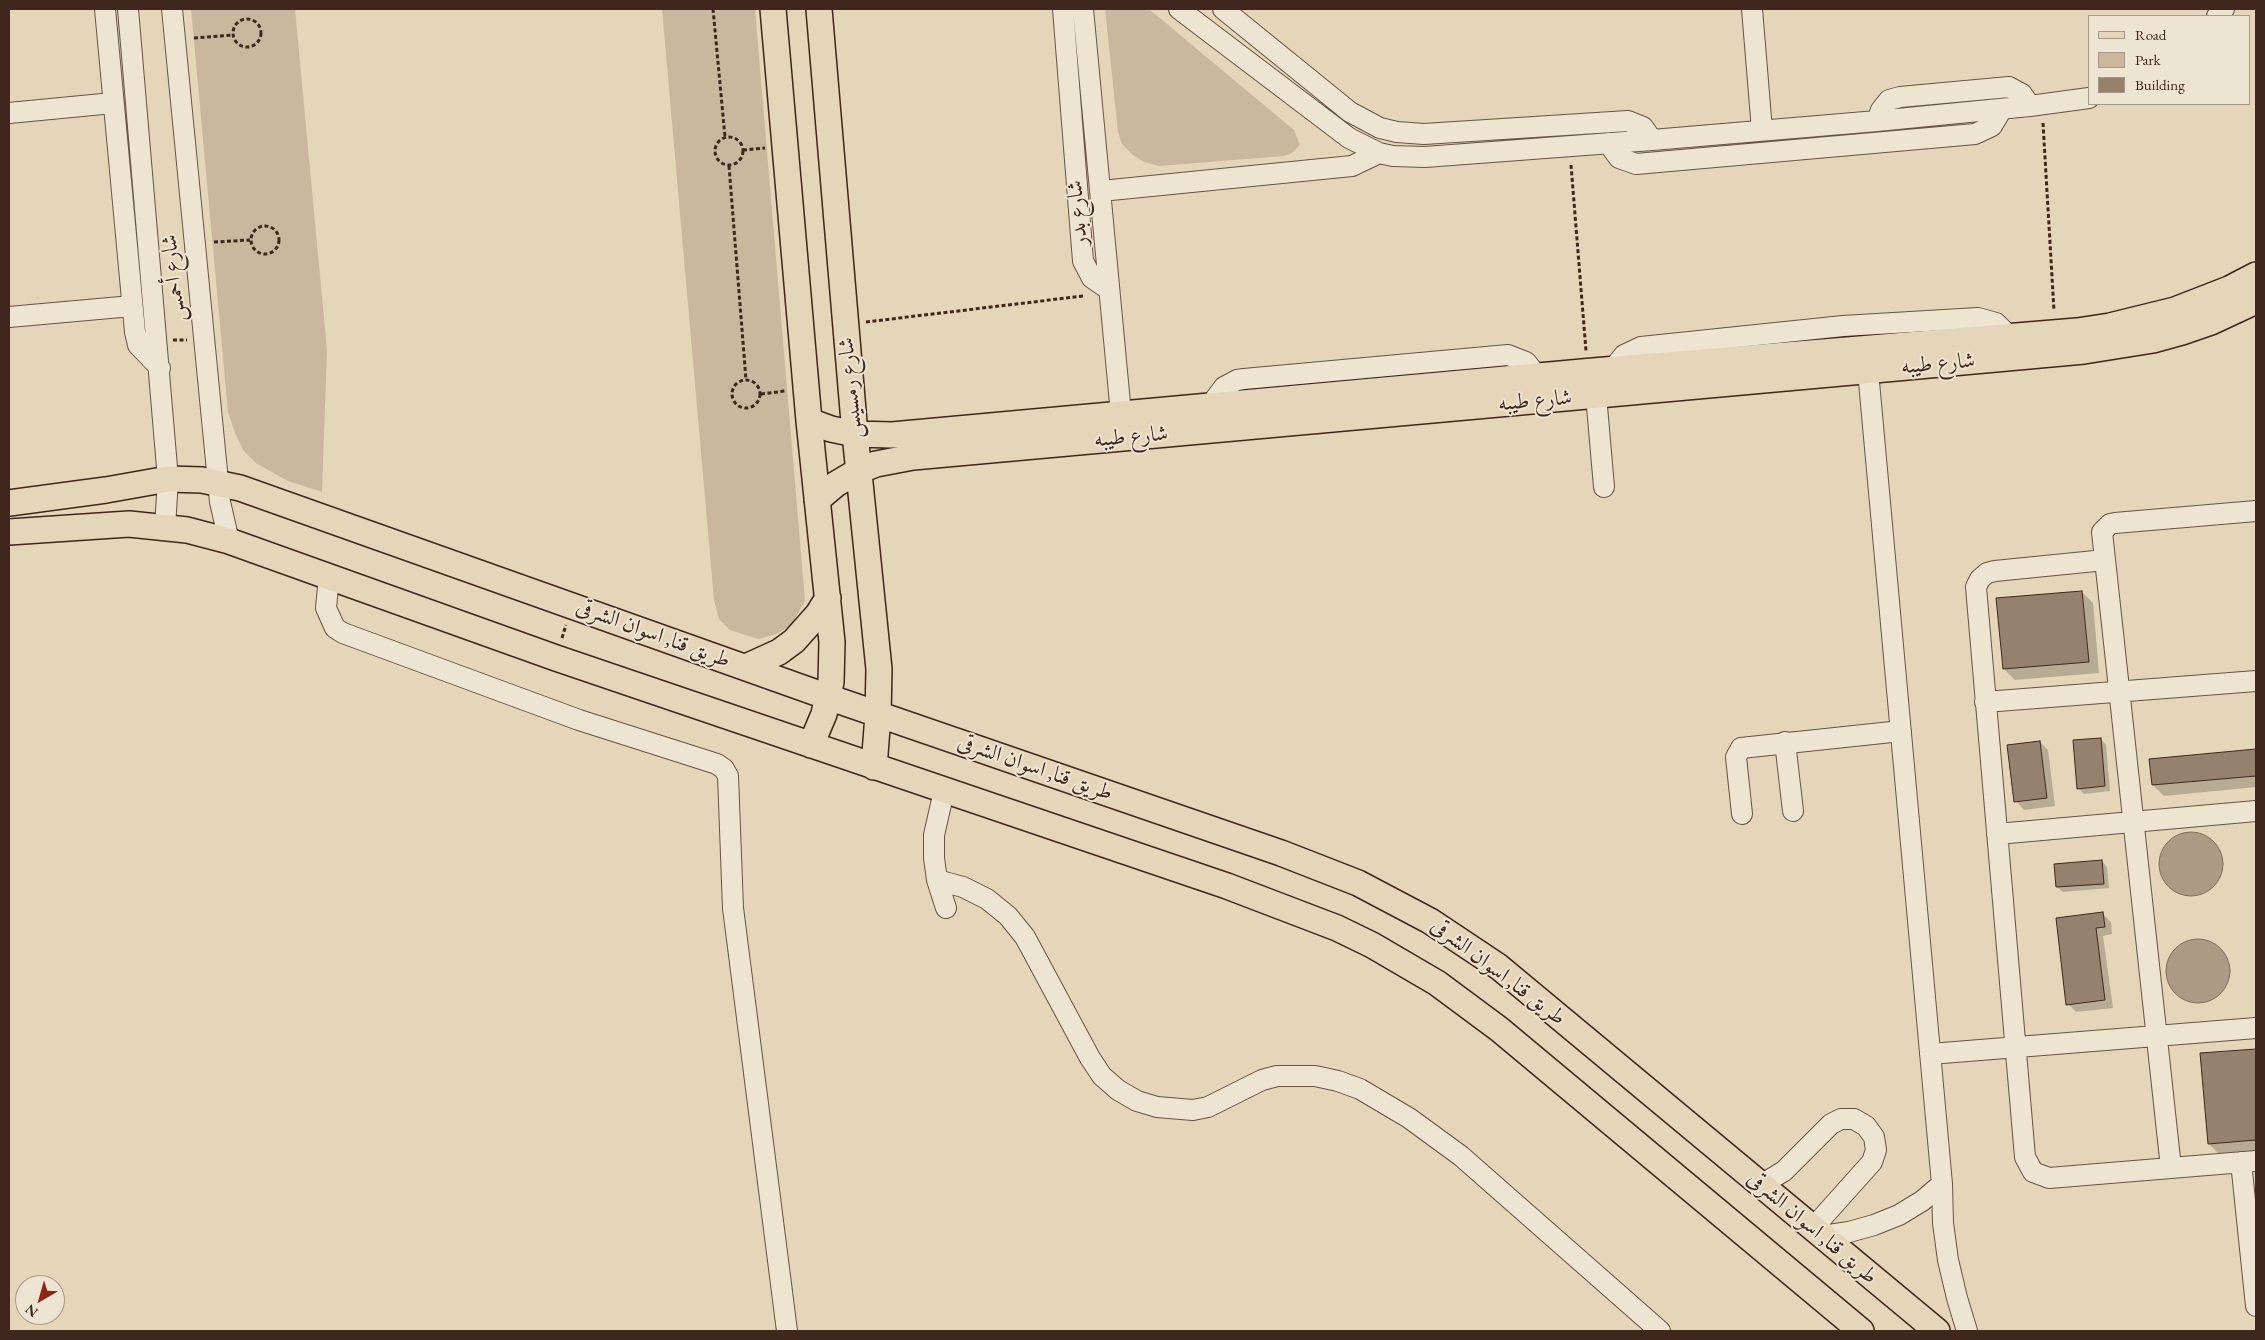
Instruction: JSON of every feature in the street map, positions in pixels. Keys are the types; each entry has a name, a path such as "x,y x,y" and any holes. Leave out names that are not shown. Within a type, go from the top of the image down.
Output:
{"main road":[{"name":"شارع رمسيس","path":"773,9 809,421 828,598 832,662 828,697 811,745"},
{"name":"شارع رمسيس","path":"819,9 858,471 877,640 879,676 874,767"},
{"name":"شارع طيبه","path":"809,421 831,429 855,434 892,435 2055,332 2110,326 2175,310 2256,275"},
{"name":"شارع طيبه","path":"817,500 836,484 858,471 876,464 913,457 2119,347 2190,330 2256,301"},
{"path":"1596,395 1598,371"},
{"name":"طريق قنا, اسوان الشرقى","path":"9,503 106,490 168,478 218,482 572,605 878,715 1320,867 1395,901 1451,934 1499,967 1937,1331"},
{"name":"طريق قنا, اسوان الشرقى","path":"9,532 111,524 165,527 229,541 556,658 1266,900 1337,928 1404,963 1445,989 1499,1029 1861,1331"},
{"path":"746,667 763,661 794,641 813,622 828,598"}],"street":[{"path":"105,9 132,306 138,345 160,368"},
{"name":"شارع أحمس","path":"128,9 158,341 168,478 165,527"},
{"name":"شارع أحمس","path":"172,9 218,482 229,541"},
{"path":"1063,9 1083,260 1092,278 1108,291"},
{"name":"شارع بدر","path":"1083,9 1121,414"},
{"path":"1178,9 1337,129 1386,155"},
{"path":"1223,9 1350,112 1372,124 1397,132 1424,134 1628,121 1643,127 1652,140"},
{"path":"1752,9 1762,130"},
{"path":"1877,121 1888,100 1900,97 2009,87 2022,94 2036,106"},
{"path":"1100,191 1352,166 1386,155 1425,157 1652,140 2036,106 2088,98"},
{"path":"9,114 113,103"},
{"path":"1608,143 1619,158 1636,164 1974,134 1992,126 2002,109"},
{"path":"1386,155 1397,132"},
{"path":"9,317 132,306"},
{"path":"1868,371 1944,1222 1948,1260 1967,1331"},
{"path":"1596,395 1604,486"},
{"path":"2171,1168 2102,532 2110,524 2256,511"},
{"path":"2104,560 1995,571 1987,573 1980,579 1976,587 2025,1157 2033,1172 2049,1178 2248,1161 2256,1306"},
{"path":"329,576 326,608 335,628 342,634 579,720 717,764 724,769 728,776 733,908 787,1331"},
{"path":"1985,702 2256,681"},
{"path":"1742,814 1736,762 1738,752 1746,746 1901,731"},
{"path":"1785,742 1793,811"},
{"path":"944,791 934,835 937,880 946,908"},
{"path":"1997,834 2256,812"},
{"path":"937,880 963,887 987,899 1008,916 1025,936 1090,1058 1102,1076 1118,1090 1137,1101 1157,1107 1193,1110 1208,1107 1262,1080 1277,1076 1316,1076 1360,1090 1409,1118 1461,1156 1660,1331"},
{"path":"1930,1054 2256,1028"},
{"path":"1761,1185 1784,1171 1831,1124 1841,1119 1854,1119 1866,1126 1874,1137 1876,1150 1872,1162 1818,1232"},
{"path":"1818,1232 1857,1230 1899,1215 1922,1201 1942,1184"}],"path":[{"path":"713,9 725,137"},
{"path":"242,20 254,22 261,32 257,44 245,48 235,41 233,35 234,29 242,20"},
{"path":"175,40 233,35"},
{"path":"2036,106 2055,332"},
{"path":"725,137 737,139 743,150 740,161 730,166 723,165 715,157 716,144 725,137"},
{"path":"1569,146 1598,371"},
{"path":"730,166 746,380"},
{"path":"268,227 277,234 279,241 273,252 268,254 256,251 250,240 256,230 268,227"},
{"path":"194,242 250,240"},
{"path":"846,325 1108,291"},
{"path":"158,341 204,339"},
{"path":"746,380 756,384 761,394 756,404 746,408 736,404 732,394 736,384 746,380"},
{"path":"556,658 572,605"}],"green space":[{"path":"191,9 295,9 327,350 322,492 288,481 257,464 243,450 228,412"},
{"path":"662,9 755,9 805,601 791,625 777,634 758,639 730,630 719,619 714,600"},
{"path":"1105,9 1149,9 1294,130 1300,145 1292,153 1284,156 1159,166 1144,162 1133,155 1122,144 1118,132"}],"shaded area":[{"path":"2191,832 2209,837 2214,841 2218,846 2223,864 2218,882 2214,887 2209,891 2191,896 2173,891 2168,887 2164,882 2159,864 2164,846 2168,841 2173,837"},
{"path":"2198,939 2216,944 2221,948 2225,953 2230,971 2225,989 2221,994 2216,998 2198,1003 2180,998 2175,994 2171,989 2166,971 2171,953 2175,948 2180,944"}],"building":[{"path":"2082,591 2089,662 2003,669 1996,598"},
{"path":"2101,738 2105,786 2077,789 2073,740"},
{"path":"2040,741 2047,798 2014,802 2007,745"},
{"path":"2256,749 2256,776 2152,785 2149,759"},
{"path":"2102,860 2104,884 2056,887 2054,864"},
{"path":"2103,912 2105,927 2096,928 2105,1000 2066,1005 2056,918"},
{"path":"2256,1049 2256,1140 2208,1144 2200,1053"}]}
